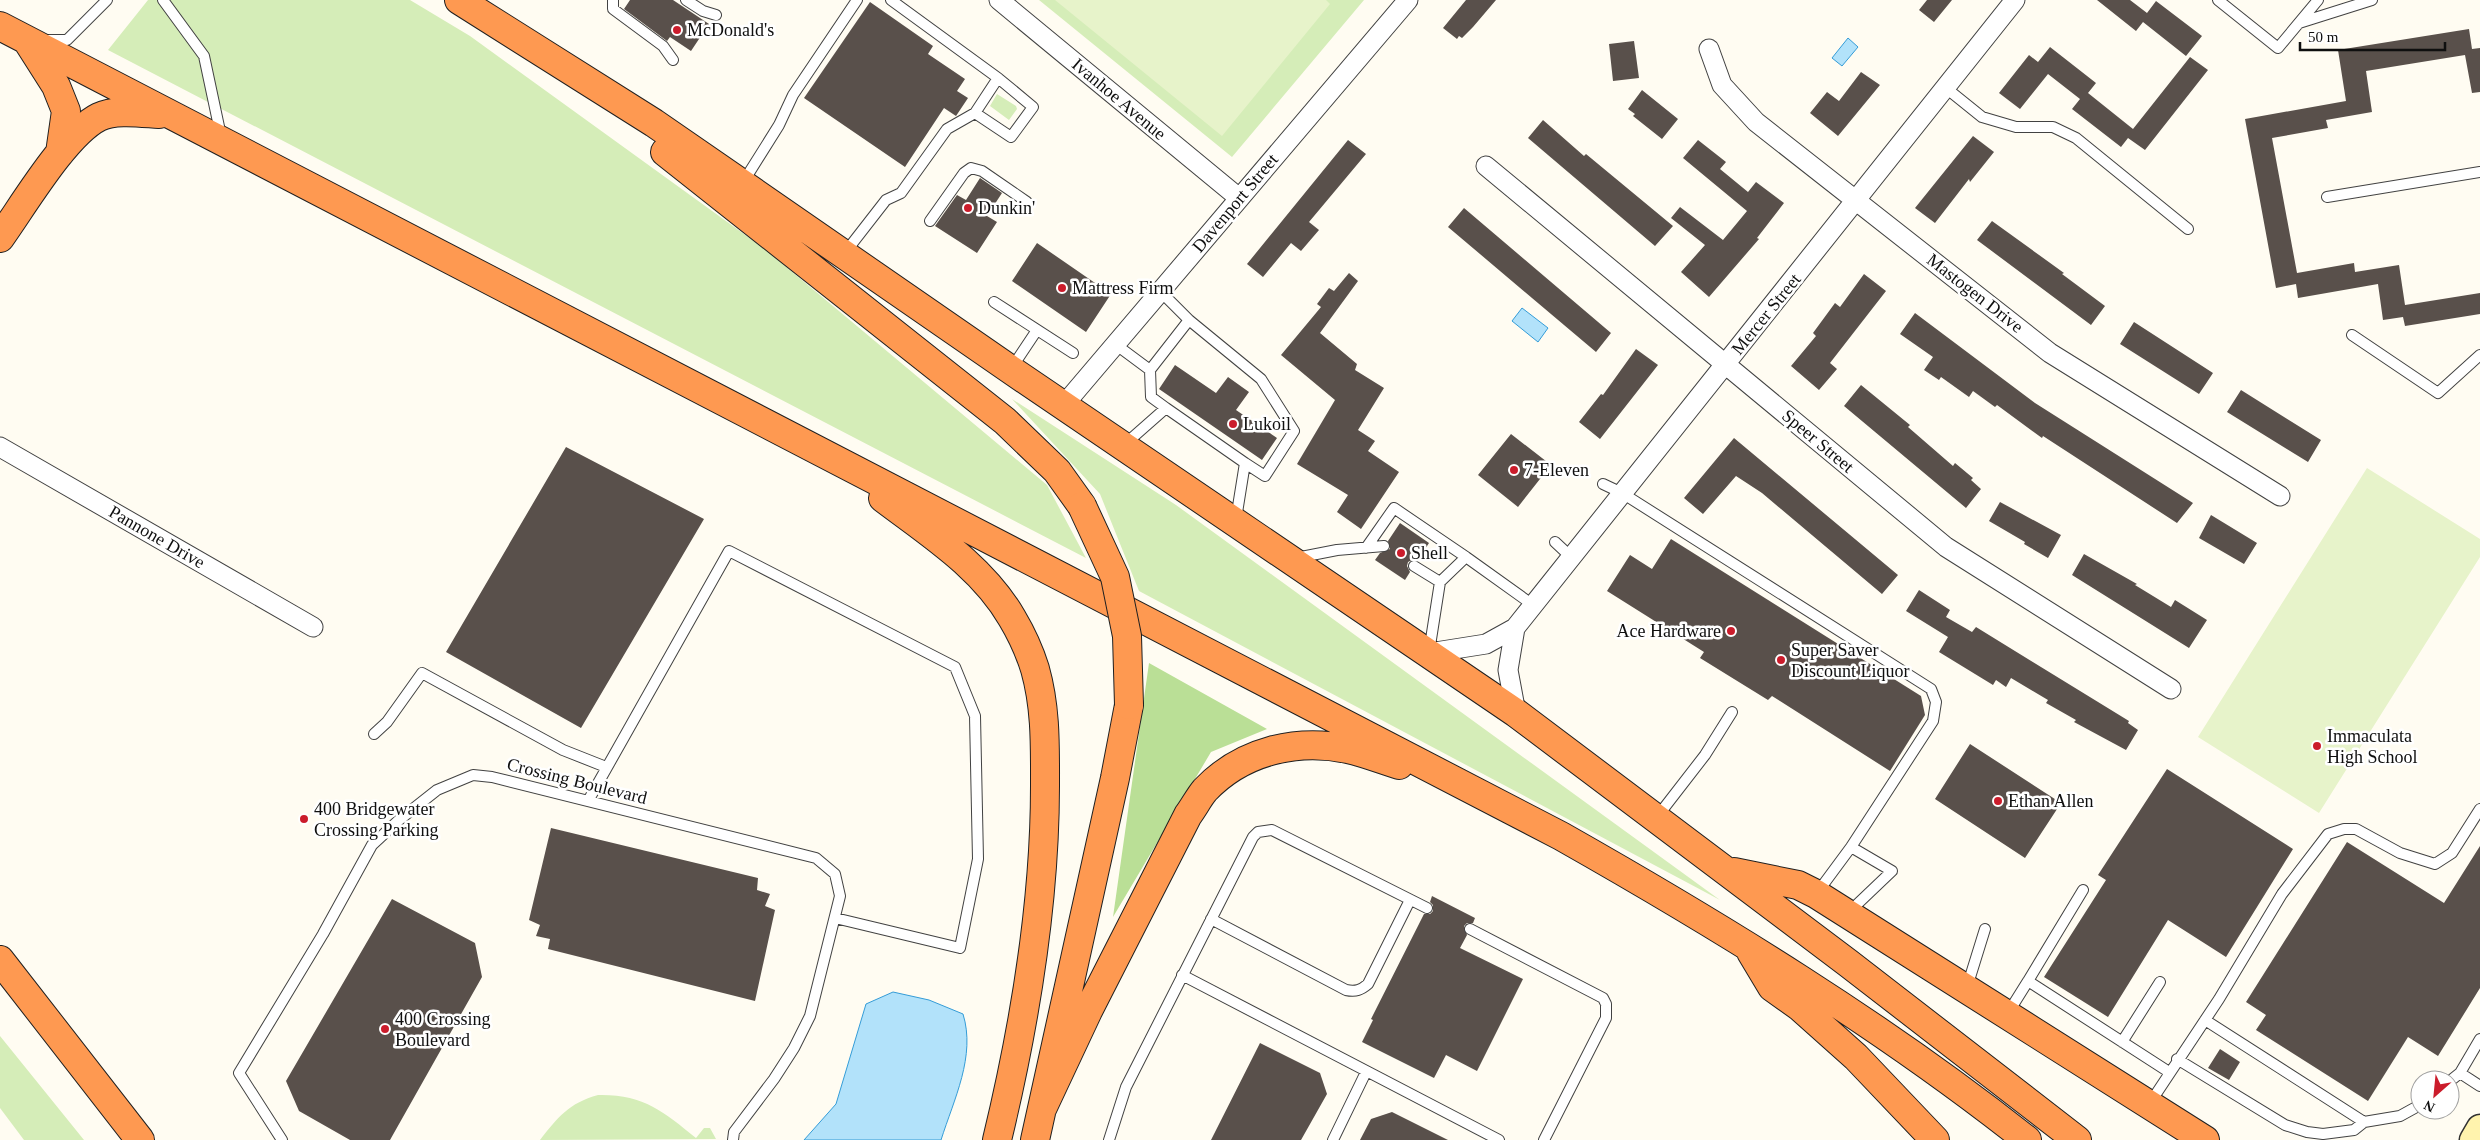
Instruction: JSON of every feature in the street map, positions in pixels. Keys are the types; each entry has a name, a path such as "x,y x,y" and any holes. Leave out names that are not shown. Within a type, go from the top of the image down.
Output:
{"highway":[{"path":"459,0 645,118 1011,370 1516,713 1727,871 2077,1140"},
{"path":"498,25 670,156 1005,421 1057,471 1082,506 1115,577 1127,636 1129,705 1120,758 1035,1140"},
{"path":"0,26 1569,840 1746,945 1910,1054 2027,1140"},
{"path":"28,41 56,86 66,111 60,153"},
{"path":"4,230 60,153 99,116 130,112 169,115"},
{"path":"824,454 942,543 985,579 1012,618 1035,668 1045,725 1045,848 1028,988 1010,1087 997,1140"},
{"path":"1042,1110 1088,1011 1188,815 1205,791 1227,770 1254,756 1279,748 1307,744 1348,749 1462,784"},
{"path":"1727,871 1798,885 1816,894 2148,1106 2205,1140"},
{"path":"1746,945 1772,987 1800,1007 1856,1057 1935,1140"},
{"path":"0,960 140,1140"}],"street":[{"name":"Ivanhoe Avenue","path":"999,0 1239,198"},
{"name":"Davenport Street","path":"1064,406 1408,0"},
{"name":"Mercer Street","path":"1429,653 1486,644 1515,628 2015,0"},
{"name":"Mastogen Drive","path":"1709,48 1722,84 1738,105 1756,122 2050,353 2280,496"},
{"name":"Speer Street","path":"1486,166 1946,547 2171,689"},
{"name":"Pannone Drive","path":"0,447 313,627"},
{"name":"Mercer Street","path":"1515,628 1508,670 1516,713"},
{"path":"2473,1140 2480,1128"}],"lane":[{"path":"92,0 105,2"},
{"path":"163,0 204,56 222,142"},
{"path":"613,0 613,9 663,46 673,60"},
{"path":"686,0 703,12 716,15"},
{"path":"742,184 779,125 793,95 857,0"},
{"path":"891,0 998,78 1033,106 1011,137 975,113"},
{"path":"2218,0 2278,48 2318,0"},
{"path":"2298,23 2372,0"},
{"path":"28,41 67,40 105,2"},
{"path":"844,255 886,200 901,193 948,129 975,113 998,78"},
{"path":"1946,88 1982,117 2016,127 2052,127 2076,138 2188,229"},
{"path":"930,221 964,172 971,168 978,169 1027,202"},
{"path":"2327,197 2480,172"},
{"path":"1160,292 1189,320 1261,379 1294,431 1265,476 1151,397 1150,370 1189,320"},
{"path":"994,302 1073,353"},
{"path":"1011,370 1037,330"},
{"path":"2352,335 2438,393 2480,354"},
{"path":"1115,344 1150,370"},
{"path":"1123,446 1166,408"},
{"path":"1235,522 1245,463"},
{"path":"1603,484 1622,493 1931,689 1936,702 1933,721 1851,847 1816,894"},
{"path":"1366,548 1394,508 1533,605"},
{"path":"1555,542 1571,557"},
{"path":"1289,559 1337,550 1384,546"},
{"path":"588,800 729,551 955,667 975,716 978,859 960,948 835,918"},
{"path":"1429,653 1440,582 1466,557"},
{"path":"1414,566 1440,582"},
{"path":"374,734 387,722 422,673 563,750 606,767"},
{"path":"1657,818 1705,755 1732,712"},
{"name":"Crossing Boulevard","path":"282,1140 239,1073 323,934 372,845 399,820 437,790 473,775 492,777 588,800 816,858 835,874 839,883 840,896 810,1016 794,1048 734,1136"},
{"path":"2148,1106 2282,894 2328,834 2344,829 2356,829 2400,853 2435,864 2452,853 2480,809"},
{"path":"1108,1140 1126,1088 1253,837 1261,830 1272,830 1427,908"},
{"path":"1848,913 1892,870 1851,847"},
{"path":"2006,1016 2083,890"},
{"path":"1211,920 1346,990 1354,991 1362,989 1368,984 1410,900"},
{"path":"1966,990 1985,929"},
{"path":"1470,930 1603,998 1606,1004 1606,1018 1544,1140"},
{"path":"1182,975 1498,1140"},
{"path":"2028,981 2169,1072"},
{"path":"2122,1042 2160,982"},
{"path":"2204,1020 2364,1122"},
{"path":"2480,1040 2460,1073 2480,1086"},
{"path":"2177,1059 2285,1125 2307,1132 2322,1134 2354,1130 2364,1122 2400,1116 2410,1110"},
{"path":"1333,1140 1366,1072"}],"green space":[{"path":"148,0 410,0 470,36 766,250 1047,485 1086,558 108,50"},
{"path":"1039,0 1364,0 1232,157"},
{"path":"1055,0 1326,0 1330,4 1222,136"},
{"path":"997,94 1016,106 1017,109 1009,120 990,106"},
{"path":"1012,399 1176,505 1720,900 1139,591 1100,494"},
{"path":"2367,468 2480,539 2480,557 2319,813 2198,737"},
{"path":"1149,663 1267,729 1211,752 1113,917"},
{"path":"0,1036 84,1140 24,1140 0,1108"},
{"path":"598,1095 614,1095 640,1101 662,1112 696,1138 704,1128 710,1128 716,1139 540,1140 565,1112 579,1102"}],"water":[{"path":"1848,38 1858,47 1842,66 1832,58"},
{"path":"1522,308 1548,328 1538,342 1512,321"},
{"path":"893,992 929,1000 963,1014 967,1046 965,1062 962,1077 941,1140 804,1140 836,1104 866,1004"}],"building":[{"name":"McDonald's","path":"630,0 673,0 709,24 691,51 670,37 667,41 624,9"},
{"path":"1466,0 1496,0 1462,38 1459,36 1457,39 1443,28"},
{"path":"1927,0 1952,0 1934,22 1919,10"},
{"path":"2097,0 2130,0 2147,13 2156,1 2202,36 2186,56 2143,22 2136,31"},
{"path":"870,2 933,46 928,54 965,79 957,91 968,98 956,116 944,108 905,167 804,98"},
{"path":"2469,29 2472,49 2480,48 2480,92 2472,93 2465,55 2366,71 2372,112 2326,120 2328,128 2272,138 2297,273 2354,263 2355,272 2399,265 2405,305 2480,293 2480,314 2405,326 2403,317 2383,320 2378,284 2298,298 2296,284 2276,288 2245,119 2346,101 2338,50"},
{"path":"1634,41 1639,78 1613,81 1609,44"},
{"path":"2050,47 2096,83 2088,93 2133,129 2190,57 2208,70 2145,150 2128,138 2121,147 2072,109 2080,99 2048,74 2020,109 1999,93 2029,55 2038,62"},
{"path":"1861,72 1880,85 1838,136 1810,113 1827,92 1839,101"},
{"path":"1642,90 1678,119 1662,139 1633,116 1635,114 1628,109"},
{"path":"1543,120 1584,156 1586,154 1673,226 1655,246 1528,138"},
{"path":"1973,136 1994,152 1970,182 1969,179 1935,223 1915,208"},
{"path":"1348,140 1366,154 1309,222 1319,230 1301,251 1291,243 1263,277 1247,264"},
{"path":"1698,140 1726,162 1720,169 1748,192 1756,182 1784,203 1757,238 1759,239 1709,297 1681,272 1705,245 1671,218 1680,207 1723,240 1747,211 1683,158"},
{"name":"Dunkin'","path":"980,178 1002,193 987,216 997,222 977,253 935,226 957,195 966,200"},
{"path":"1464,208 1611,333 1596,352 1448,227"},
{"path":"1992,221 2064,273 2062,274 2105,306 2091,325 1977,240"},
{"name":"Mattress Firm","path":"1037,243 1111,294 1086,332 1012,281"},
{"path":"1349,273 1358,281 1320,333 1357,364 1355,370 1384,388 1358,430 1375,441 1368,451 1399,472 1361,529 1337,512 1348,495 1297,464 1335,400 1281,355 1321,307 1317,304 1329,288 1334,291"},
{"path":"1864,274 1886,291 1830,363 1837,369 1819,390 1791,366 1816,336 1813,333 1835,303 1840,307"},
{"path":"1915,313 2035,403 2193,503 2177,523 2043,436 2042,438 1997,405 1995,407 1973,391 1969,397 1941,377 1939,380 1924,370 1933,357 1900,334"},
{"path":"2134,322 2213,373 2199,394 2120,344"},
{"path":"1636,349 1658,365 1600,439 1579,422 1601,394 1603,395"},
{"name":"Lukoil","path":"1175,365 1216,393 1228,377 1249,392 1236,410 1277,438 1262,460 1159,389"},
{"path":"1861,385 1910,425 1908,427 1953,466 1955,463 1973,478 1971,480 1981,489 1966,508 1844,406"},
{"path":"2241,390 2321,440 2308,462 2227,412"},
{"name":"7-Eleven","path":"1511,434 1551,465 1518,507 1478,475"},
{"path":"1734,438 1898,575 1882,594 1762,493 1736,476 1703,514 1684,498"},
{"path":"566,447 704,519 581,728 446,652"},
{"path":"2000,502 2061,535 2048,558 1989,521"},
{"path":"2211,515 2257,543 2244,564 2199,538"},
{"name":"Shell","path":"1400,523 1429,543 1418,560 1414,559 1408,562 1407,566 1410,572 1405,580 1375,560 1380,553 1390,549 1388,541"},
{"path":"1671,539 1921,696 1925,715 1890,771 1772,696 1768,700 1700,658 1704,652 1607,591 1630,555 1652,569"},
{"path":"2084,554 2137,584 2135,585 2171,607 2175,600 2207,620 2189,648 2072,575"},
{"path":"1919,590 1950,610 1946,617 1972,632 1976,627 2129,721 2128,723 2138,730 2126,750 2074,722 2076,720 2046,703 2048,700 2011,678 2006,687 1996,680 1993,685 1939,652 1948,637 1906,611"},
{"name":"Ethan Allen","path":"1970,744 2061,803 2025,858 1935,799"},
{"path":"2167,769 2293,849 2226,957 2168,920 2108,1017 2044,977 2106,880 2098,875"},
{"path":"551,828 758,878 757,890 770,894 765,906 775,910 755,1001 548,949 550,939 536,936 540,925 529,920"},
{"path":"2347,842 2444,903 2480,846 2480,988 2438,1056 2408,1037 2368,1101 2256,1030 2266,1015 2246,1002"},
{"path":"1432,896 1475,918 1473,923 1467,923 1464,926 1467,935 1460,948 1523,979 1477,1071 1446,1055 1434,1078 1362,1042 1373,1020 1371,1019 1424,914 1430,914 1433,911 1433,905 1430,902"},
{"name":"400 Crossing Boulevard","path":"392,899 475,943 482,977 390,1140 350,1140 299,1111 286,1081"},
{"path":"1260,1043 1320,1073 1327,1094 1301,1140 1211,1140"},
{"path":"2220,1049 2240,1062 2229,1080 2208,1068"},
{"path":"1392,1112 1448,1140 1360,1140 1371,1119"}],"place":[{"name":"McDonald's","path":"677,30"},
{"name":"Dunkin'","path":"968,208"},
{"name":"Mattress Firm","path":"1062,288"},
{"name":"Lukoil","path":"1233,424"},
{"name":"7-Eleven","path":"1514,470"},
{"name":"Shell","path":"1401,553"},
{"name":"Ace Hardware","path":"1731,631"},
{"name":"Super Saver Discount Liquor","path":"1781,660"},
{"name":"Immaculata High School","path":"2317,746"},
{"name":"Ethan Allen","path":"1998,801"},
{"name":"400 Bridgewater Crossing Parking","path":"304,819"},
{"name":"400 Crossing Boulevard","path":"385,1029"}]}
